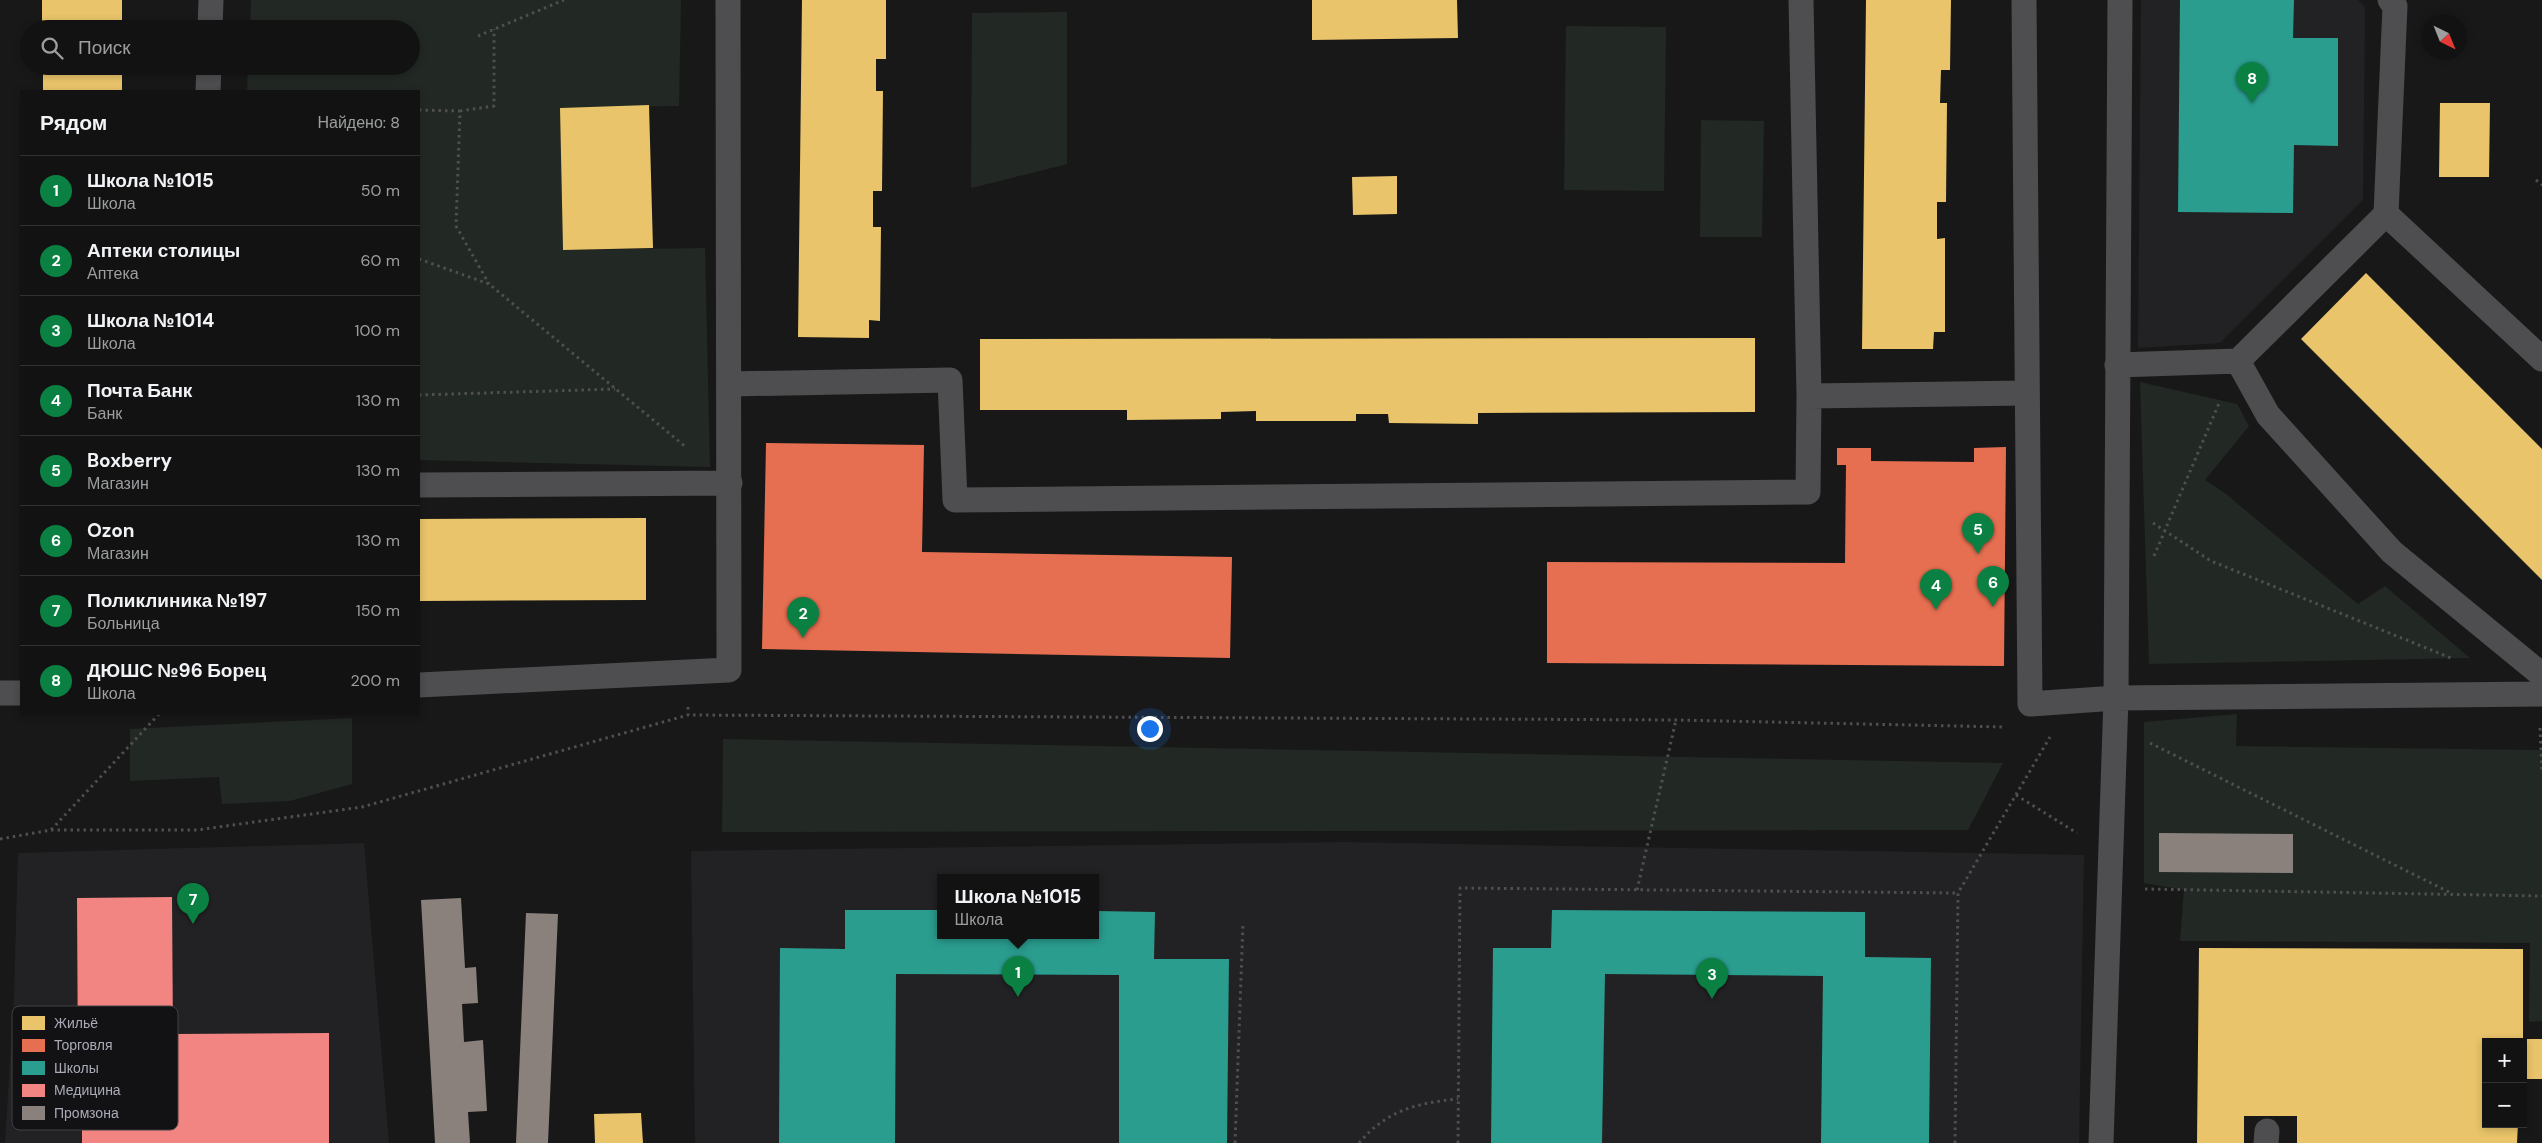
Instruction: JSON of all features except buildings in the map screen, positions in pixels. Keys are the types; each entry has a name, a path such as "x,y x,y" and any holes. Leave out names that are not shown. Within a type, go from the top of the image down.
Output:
{"lane":[{"path":"210,0 210,20"},
{"path":"420,685 729,670 728,0"},
{"path":"729,384 950,380 955,500 1808,492 1809,396 1801,0"},
{"path":"2024,0 2030,704 2116,698 2542,694"},
{"path":"2101,1143 2116,726 2120,0"},
{"path":"2117,365 2238,361 2386,214 2396,2"},
{"path":"208,90 209,75"},
{"path":"2386,214 2542,359"},
{"path":"2238,361 2268,415 2392,552 2542,675"},
{"path":"1809,396 2026,393"},
{"path":"420,484 730,483"},
{"path":"0,692 20,693"}],"path":[{"path":"478,36 564,0"},
{"path":"420,110 460,112 494,106 494,29"},
{"path":"460,112 456,226 489,284"},
{"path":"2536,180 2542,185"},
{"path":"420,259 489,284 688,449"},
{"path":"2150,565 2238,361"},
{"path":"420,395 616,389"},
{"path":"2117,499 2210,561 2457,661"},
{"path":"686,672 688,716"},
{"path":"1955,1143 1958,893 2056,728 2057,702"},
{"path":"51,830 158,715"},
{"path":"0,839 51,830 198,830 362,808 688,716 1676,720 2006,727"},
{"path":"1637,890 1676,720"},
{"path":"2116,726 2454,894"},
{"path":"2016,795 2111,854"},
{"path":"1458,1143 1460,888 1958,893"},
{"path":"2110,889 2542,896"},
{"path":"1236,1143 1243,922"},
{"path":"1359,1143 1373,1126 1401,1110 1429,1102 1458,1099"}],"shaded area":[{"path":"251,0 681,0 679,106 560,108 563,250 705,248 710,467 420,460 420,90 247,90 248,75 420,75 420,20 250,20"},
{"path":"2141,0 2358,0 2365,7 2363,200 2220,343 2138,348"},
{"path":"1067,12 1067,164 971,188 972,13"},
{"path":"1566,26 1666,27 1664,191 1564,190"},
{"path":"1701,120 1764,121 1762,237 1700,237"},
{"path":"2140,382 2237,404 2249,426 2205,480 2226,494 2358,604 2385,586 2470,658 2149,664"},
{"path":"2237,714 2236,746 2542,750 2542,1021 2529,1022 2530,943 2180,941 2184,890 2144,883 2144,722"},
{"path":"352,718 352,784 290,801 222,804 219,777 130,781 130,729"},
{"path":"723,739 2003,763 1968,830 722,832"},
{"path":"1345,842 2084,855 2079,1143 695,1143 691,851"},
{"path":"364,843 389,1143 5,1143 12,1027 12,1130 178,1130 178,1006 13,1006 18,853"}],"place":[{"name":"ДЮШС №96 Борец","path":"2252,103"},
{"name":"Boxberry","path":"1978,554"},
{"name":"Ozon","path":"1993,607"},
{"name":"Почта Банк","path":"1936,610"},
{"name":"Аптеки столицы","path":"803,638"},
{"name":"Поликлиника №197","path":"193,924"},
{"name":"Школа №1015","path":"1018,997"},
{"name":"Школа №1014","path":"1712,999"}]}
